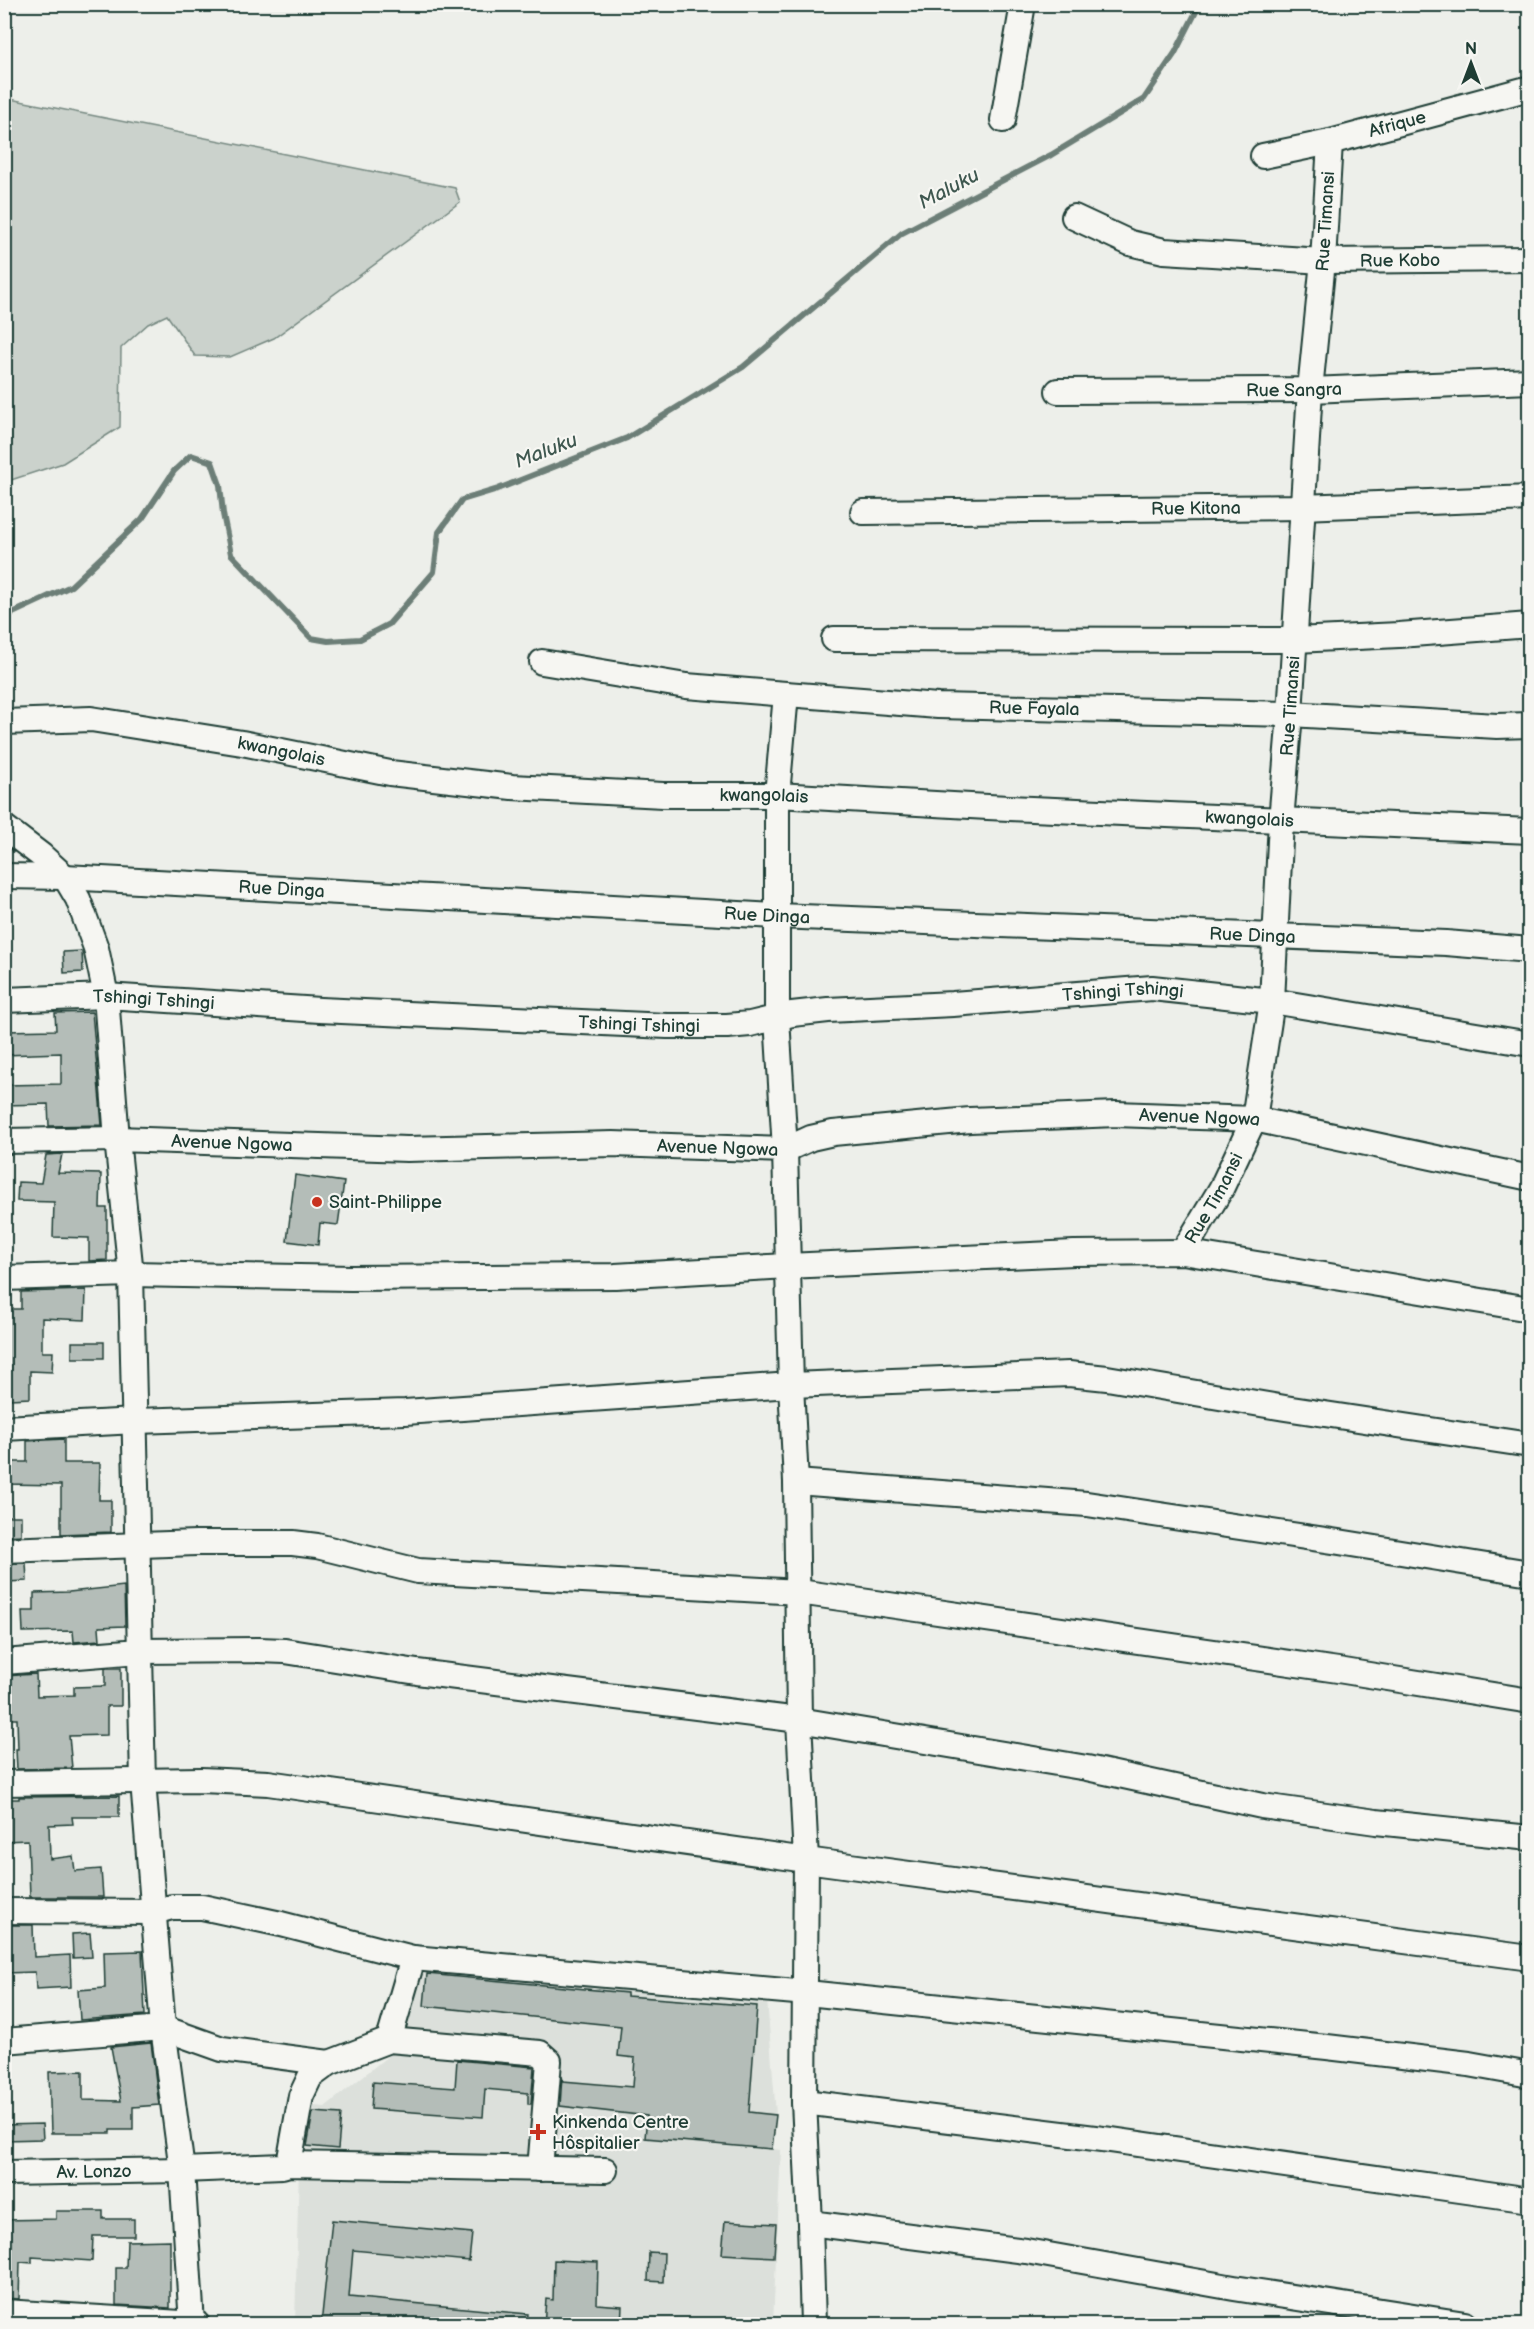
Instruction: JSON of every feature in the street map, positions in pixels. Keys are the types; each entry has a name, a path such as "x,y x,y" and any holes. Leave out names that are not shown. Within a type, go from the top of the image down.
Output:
{"street":[{"path":"1003,120 1023,4"},
{"name":"Afrique","path":"1263,156 1330,142 1530,88"},
{"name":"Rue Timansi","path":"1183,1251 1221,1189 1254,1119 1272,1001 1281,821 1295,640 1302,507 1310,390 1323,261 1330,142"},
{"name":"Rue Kobo","path":"1074,217 1130,243 1164,251 1323,261 1530,259"},
{"name":"Rue Sangra","path":"1058,391 1310,390 1530,381"},
{"name":"Rue Kitona","path":"863,512 1302,507 1530,498"},
{"path":"834,639 1295,640 1530,625"},
{"name":"Rue Fayala","path":"542,662 672,684 938,706 1290,714 1530,726"},
{"path":"786,694 777,795 777,1018 785,1150 787,1266 796,1482 799,1720 806,1860 807,1993 804,2102 813,2325"},
{"name":"kwangolais","path":"4,722 91,719 242,743 390,773 512,787 663,795 777,795 1281,821 1530,831"},
{"path":"4,827 65,877 78,899 90,928 106,996 117,1139 131,1274 143,1781 163,2028 182,2170 192,2324"},
{"name":"Rue Dinga","path":"4,876 65,877 777,916 1446,943 1530,950"},
{"name":"Tshingi Tshingi","path":"4,999 106,996 320,1010 667,1026 738,1025 828,1010 953,1004 1152,988 1272,1001 1530,1044"},
{"name":"Avenue Ngowa","path":"4,1141 117,1139 407,1149 614,1144 785,1150 812,1138 833,1133 970,1120 1116,1114 1254,1119 1530,1178"},
{"path":"4,1278 131,1274 351,1278 615,1276 1074,1253 1183,1251 1530,1309"},
{"path":"4,1428 405,1412 791,1385 1070,1374 1530,1445"},
{"path":"796,1482 1087,1504 1530,1573"},
{"path":"4,1550 196,1543 292,1544 317,1546 418,1571 799,1592 1258,1658 1530,1701"},
{"path":"4,1662 139,1651 285,1651 417,1672 799,1720 1086,1768 1262,1806 1376,1822 1530,1838"},
{"path":"4,1783 201,1780 268,1783 806,1860 1530,1959"},
{"path":"4,1911 154,1912 172,1907 202,1907 281,1924 412,1958 807,1993 1328,2047 1469,2064 1530,2075"},
{"path":"389,2040 412,1958"},
{"path":"4,2041 163,2028 222,2049 329,2063"},
{"path":"289,2164 301,2096 310,2077 329,2063 389,2040 540,2053 545,2056 549,2061 540,2169"},
{"path":"804,2102 1123,2141 1530,2200"},
{"name":"Av. Lonzo","path":"4,2173 182,2170 289,2164 605,2170"},
{"path":"810,2223 1026,2251 1234,2288 1465,2325"},
{"path":"4,2312 197,2325"}],"shaded area":[{"path":"5,98 455,188 460,202 274,338 230,357 195,356 167,315 148,324 121,348 120,427 63,463 5,482"},
{"name":"Kinkenda Centre Hôspitalier","path":"421,1968 767,1999 776,2115 773,2149 781,2150 773,2324 295,2324 299,2164 304,2105 325,2107 394,2051"}],"building":[{"path":"82,951 83,972 64,973 63,952"},
{"path":"92,1012 102,1125 49,1126 48,1104 4,1105 4,1085 61,1084 61,1053 4,1055 4,1031 56,1030 55,1013"},
{"path":"62,1154 58,1173 101,1174 100,1208 107,1208 107,1260 89,1261 89,1238 53,1237 54,1202 17,1201 18,1182 41,1183 46,1155"},
{"name":"Saint-Philippe","path":"295,1175 344,1182 338,1225 320,1223 318,1245 287,1241"},
{"path":"86,1290 85,1320 42,1318 42,1352 53,1352 52,1372 30,1371 30,1398 10,1399 10,1370 4,1370 4,1309 21,1309 21,1292"},
{"path":"72,1342 104,1342 104,1358 72,1358"},
{"path":"64,1439 64,1463 100,1463 99,1500 111,1500 111,1532 61,1534 61,1485 4,1484 4,1462 27,1462 27,1441"},
{"path":"5,1516 21,1516 21,1535 5,1536"},
{"path":"26,1563 27,1581 6,1582 5,1564"},
{"path":"124,1586 125,1626 99,1627 100,1640 74,1642 73,1631 23,1632 22,1611 34,1611 34,1593"},
{"path":"105,1668 121,1668 121,1706 107,1706 107,1735 69,1736 72,1768 17,1769 17,1719 4,1719 4,1676 36,1674 37,1696 74,1695 74,1687 105,1686"},
{"path":"119,1796 119,1817 72,1817 73,1824 49,1825 50,1859 73,1856 75,1871 101,1869 103,1897 30,1897 28,1840 4,1841 4,1799"},
{"path":"8,1925 33,1925 34,1957 70,1955 71,1987 36,1989 35,1972 4,1973 4,1953 9,1953"},
{"path":"90,1933 92,1957 73,1958 72,1934"},
{"path":"142,1951 145,2015 80,2020 78,1990 105,1988 104,1952"},
{"path":"427,1974 627,1993 627,1996 757,2006 749,2112 776,2115 772,2149 645,2138 647,2116 560,2106 562,2076 563,2081 633,2087 635,2058 618,2056 621,2026 424,2006"},
{"path":"151,2043 159,2105 133,2107 133,2130 110,2130 110,2133 51,2133 49,2072 83,2071 83,2100 121,2101 111,2047"},
{"path":"457,2060 534,2067 531,2104 528,2104 528,2093 485,2089 483,2117 371,2109 373,2082 455,2088"},
{"path":"313,2112 341,2114 338,2149 307,2146"},
{"path":"42,2124 43,2139 4,2140 4,2125"},
{"path":"56,2211 103,2211 103,2219 134,2219 134,2236 93,2236 92,2261 32,2257 32,2263 20,2262 19,2299 4,2298 4,2220 56,2219"},
{"path":"332,2220 472,2233 469,2261 353,2250 349,2297 528,2314 527,2325 321,2325"},
{"path":"725,2221 776,2224 774,2257 722,2254"},
{"path":"170,2240 170,2308 116,2305 116,2268 126,2268 127,2241"},
{"path":"649,2252 664,2253 663,2282 648,2281"},
{"path":"554,2260 598,2262 597,2304 622,2306 621,2325 544,2325 546,2299 553,2300"}],"waterway":[{"name":"Maluku","path":"4,617 71,586 142,519 174,471 191,455 212,462 220,485 231,554 311,638 328,641 360,639 389,624 434,572 439,532 462,500 498,489 627,438 743,367 902,233 1051,155 1144,99 1175,53 1200,4"}],"place":[{"name":"Saint-Philippe","path":"317,1202"},
{"name":"Kinkenda Centre Hôspitalier","path":"538,2132"}]}
